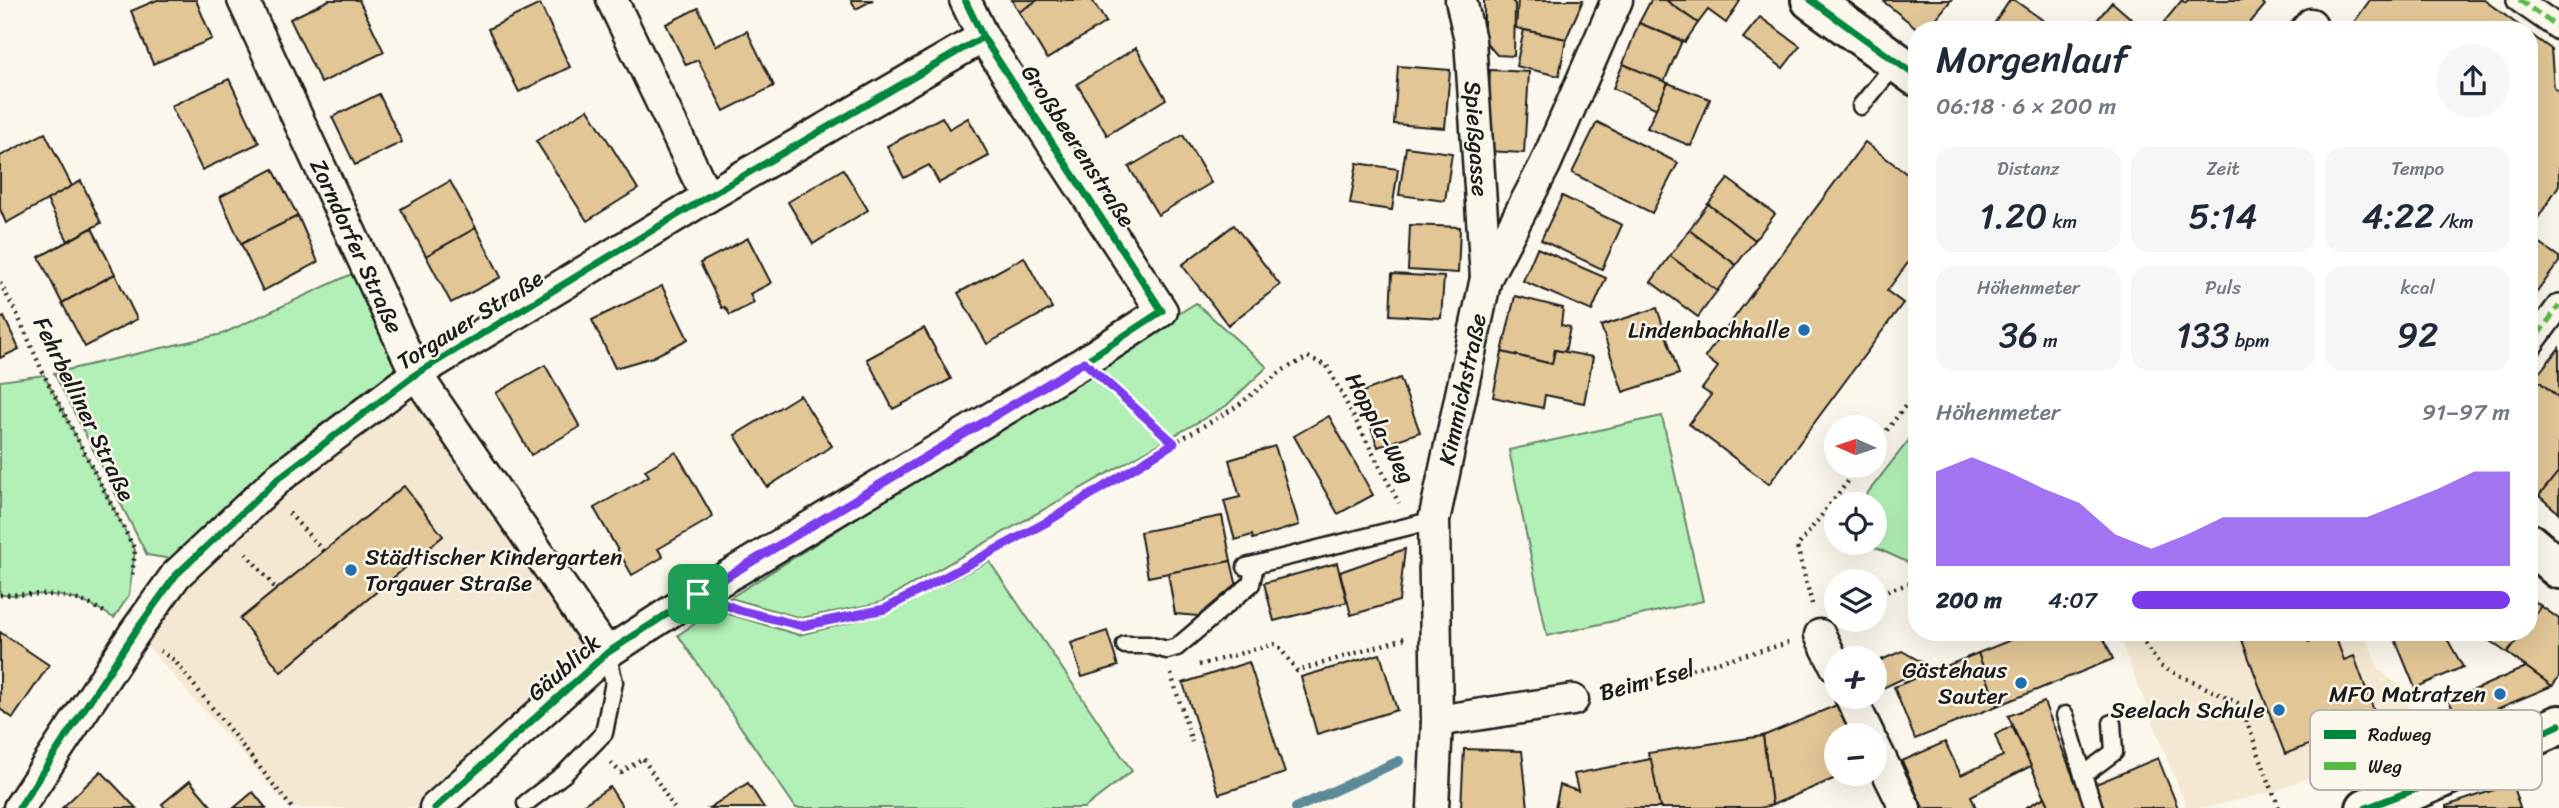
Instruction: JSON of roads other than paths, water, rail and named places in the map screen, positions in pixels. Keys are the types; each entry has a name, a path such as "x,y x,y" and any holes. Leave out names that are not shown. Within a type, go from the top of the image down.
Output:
{"main road":[{"path":"1811,0 1907,69"},
{"path":"2538,550 2559,569"},
{"path":"2542,734 2559,725"},
{"path":"2366,808 2427,797"}],"street":[{"name":"Zorndorfer Straße","path":"243,0 416,374 607,653"},
{"path":"612,0 707,197"},
{"name":"Großbeerenstraße","path":"965,0 984,37 1162,312"},
{"name":"Spießgasse","path":"1461,0 1470,40 1486,278"},
{"name":"Kimmichstraße","path":"1433,808 1437,721 1434,520 1486,278 1545,165 1617,0"},
{"path":"2519,0 2559,28"},
{"name":"Torgauer Straße","path":"19,808 135,632 176,575 280,477 416,374 707,197 984,37"},
{"path":"2538,335 2559,306"},
{"name":"Gäublick","path":"435,808 607,653 698,594 1084,362 1162,312"},
{"path":"1820,635 1826,646"},
{"name":"Beim Esel","path":"1437,721 1573,700"},
{"path":"1887,772 1905,808"}],"lane":[{"path":"1861,106 1907,69"},
{"path":"1125,645 1148,645 1167,650 1177,647 1251,584 1250,566 1434,520"},
{"path":"526,803 564,774 604,733 614,682 607,653"},
{"path":"2065,715 2094,808"},
{"path":"2083,775 2115,752 2112,723"}],"waterway":[{"path":"1296,808 1399,761"}],"place":[{"name":"Lindenbachhalle","path":"1804,330"},
{"name":"Städtischer Kindergarten Torgauer Straße","path":"351,570"},
{"name":"Gästehaus Sauter","path":"2021,683"},
{"name":"MFO Matratzen","path":"2500,694"},
{"name":"Seelach Schule","path":"2279,710"}]}
